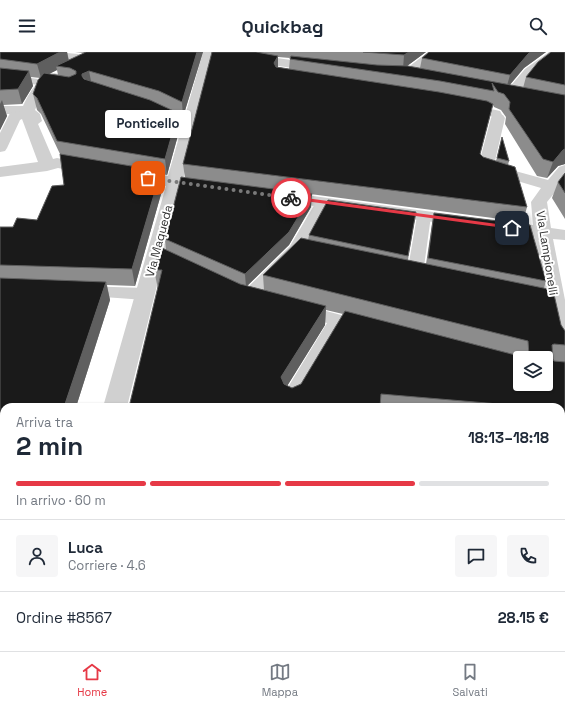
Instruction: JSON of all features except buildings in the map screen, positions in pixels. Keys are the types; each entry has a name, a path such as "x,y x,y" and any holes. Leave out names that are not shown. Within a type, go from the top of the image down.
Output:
{"street":[{"name":"Via Maqueda","path":"116,403 145,294 163,258 185,124 216,52"},
{"path":"406,75 436,52"},
{"path":"510,95 529,72 556,52"},
{"path":"0,54 31,53 89,60 113,59"},
{"path":"240,56 288,64 332,69"},
{"path":"28,112 35,93 45,83 67,70 89,60"},
{"path":"391,74 421,77"},
{"path":"495,92 526,98"},
{"path":"0,148 15,116 28,112 33,114 47,166"},
{"path":"498,118 486,167 551,186"},
{"path":"0,172 47,166 57,163 110,173 222,188"},
{"name":"Via Lampionelli","path":"565,170 539,202 553,303 565,343"},
{"path":"268,195 565,235"}],"lane":[{"path":"280,76 288,64"},
{"path":"0,77 73,87"},
{"path":"452,103 487,110 496,114 498,118"},
{"path":"0,110 28,112"},
{"path":"249,296 304,250 323,202"},
{"path":"415,274 424,216"},
{"path":"64,291 145,294"},
{"path":"286,307 384,332"},
{"path":"292,396 338,320"}],"way so far":[{"path":"148,178 291,198"}],"place":[{"name":"Ponticello","path":"148,178"}],"route":[{"path":"291,198 512,228"}]}
